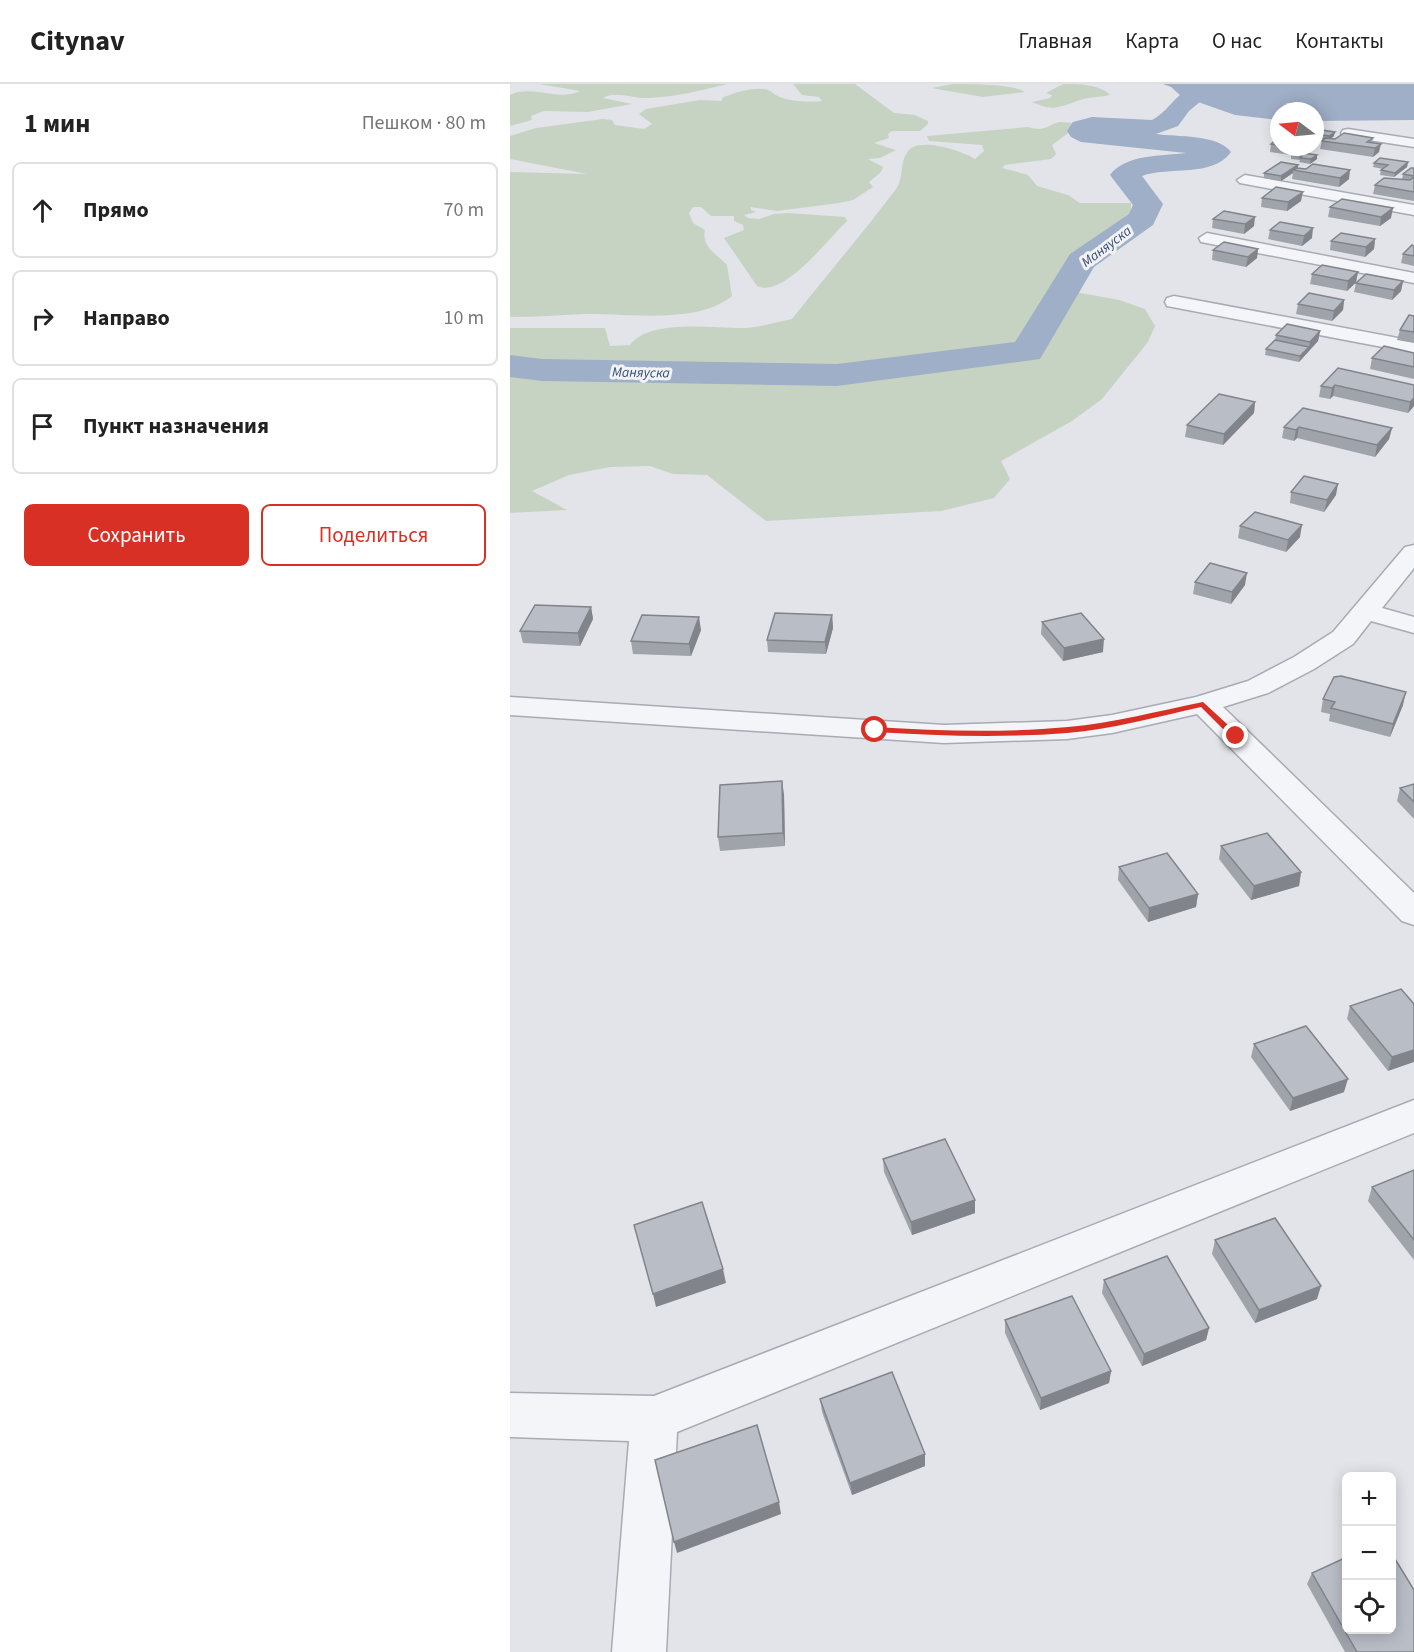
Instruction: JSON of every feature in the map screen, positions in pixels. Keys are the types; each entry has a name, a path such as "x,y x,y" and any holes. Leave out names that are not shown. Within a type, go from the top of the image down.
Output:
{"street":[{"path":"1348,133 1414,143"},
{"path":"1245,180 1414,210"},
{"path":"1207,238 1414,278"},
{"path":"1174,302 1414,347"},
{"path":"510,706 944,734 1067,730 1112,724 1203,704 1258,687 1304,663 1343,638 1367,612 1414,552"},
{"path":"1367,612 1414,625"},
{"path":"1203,704 1414,913"},
{"path":"510,1415 654,1419 1414,1116"},
{"path":"639,1652 654,1419"}],"green space":[{"path":"539,84 728,84 659,97 613,95 603,98 632,104 588,112 544,111 531,116 532,120 510,126 510,95 527,91 563,95 580,91"},
{"path":"793,84 855,84 894,113 915,115 928,121 928,124 920,131 892,131 888,134 889,138 874,143 896,150 880,158 868,159 883,167 881,172 869,182 873,187 853,200 777,211 751,207 751,210 756,212 744,215 748,218 759,219 774,214 788,213 845,217 847,221 792,276 768,288 757,286 724,238 744,230 743,225 734,221 734,216 711,216 701,207 693,207 689,213 693,223 705,230 704,236 708,246 727,265 732,296 700,311 661,316 584,314 510,317 510,172 587,174 510,159 510,136 536,128 603,119 612,120 615,125 644,129 652,124 639,114 646,109 700,100 722,101 722,98 726,96 753,89 766,89 790,100 822,101 819,97 802,95"},
{"path":"953,84 1001,86 1025,92 983,97 931,88"},
{"path":"1063,84 1095,87 1110,95 1083,99 1051,108 1032,102 1050,98 1052,95 1046,93"},
{"path":"1059,122 1074,123 1071,131 1052,145 1056,154 1051,159 1005,165 1002,168 1028,175 1037,186 1068,195 1080,203 1131,203 1131,218 1077,258 1059,289 1119,300 1145,309 1155,326 1148,342 1102,399 1072,421 1001,461 1010,479 994,498 941,511 766,521 707,475 673,474 650,466 610,467 569,475 532,491 567,510 510,513 510,328 605,328 610,346 630,345 652,331 667,328 746,328 792,319 896,189 908,151 919,145 936,146 954,150 975,159 984,151 982,145 929,141 927,136 1028,127 1042,129"}],"water":[{"path":"1163,84 1414,84 1414,120 1324,121 1324,102 1270,102 1270,119 1235,115 1181,96 1171,87"}],"building":[{"path":"1324,130 1335,132 1329,136 1324,135"},
{"path":"1344,133 1373,138 1367,142 1381,144 1375,148 1324,141 1325,138 1335,139"},
{"path":"1302,156 1316,156 1311,159 1300,158"},
{"path":"1380,158 1408,162 1395,173 1381,170 1388,165 1374,163"},
{"path":"1281,162 1298,165 1281,176 1264,173"},
{"path":"1313,164 1350,170 1340,178 1293,170 1306,169"},
{"path":"1414,168 1414,176 1403,174"},
{"path":"1414,177 1414,192 1375,185 1384,178 1410,180"},
{"path":"1276,187 1303,192 1288,202 1262,198"},
{"path":"1342,199 1393,208 1381,217 1330,207"},
{"path":"1224,211 1255,217 1245,224 1213,219"},
{"path":"1280,222 1313,228 1304,236 1270,230"},
{"path":"1341,233 1375,239 1366,247 1331,241"},
{"path":"1224,242 1258,249 1248,257 1213,250"},
{"path":"1412,245 1414,256 1403,254"},
{"path":"1322,265 1358,272 1348,281 1312,274"},
{"path":"1366,274 1403,281 1394,290 1356,283"},
{"path":"1309,293 1344,300 1334,311 1298,304"},
{"path":"1409,315 1414,316 1414,332 1400,330"},
{"path":"1287,324 1320,331 1310,342 1276,335"},
{"path":"1275,340 1309,347 1300,356 1266,349"},
{"path":"1384,346 1414,353 1414,367 1372,358"},
{"path":"1338,368 1414,385 1414,398 1410,402 1335,385 1332,388 1321,386"},
{"path":"1219,394 1255,402 1224,434 1187,425"},
{"path":"1303,408 1392,428 1377,445 1299,427 1296,430 1284,427"},
{"path":"1304,476 1338,484 1327,500 1291,492"},
{"path":"1255,512 1302,525 1288,540 1240,526"},
{"path":"1210,563 1247,573 1232,592 1195,582"},
{"path":"535,605 591,607 578,633 520,631"},
{"path":"775,613 832,615 825,642 767,640"},
{"path":"1081,613 1104,639 1064,648 1042,622"},
{"path":"642,615 699,617 689,644 631,641"},
{"path":"1341,676 1406,692 1393,724 1331,708 1335,702 1323,699 1334,677"},
{"path":"782,781 783,833 718,837 720,785"},
{"path":"1414,784 1414,802 1400,788"},
{"path":"1267,833 1301,872 1254,886 1221,846"},
{"path":"1167,853 1198,894 1149,908 1119,867"},
{"path":"1401,989 1414,1004 1414,1050 1392,1057 1350,1006"},
{"path":"1306,1026 1348,1079 1293,1098 1254,1044"},
{"path":"945,1139 975,1200 911,1222 883,1159"},
{"path":"1414,1170 1414,1240 1372,1187"},
{"path":"702,1202 723,1269 653,1294 634,1225"},
{"path":"1275,1218 1321,1286 1259,1310 1215,1240"},
{"path":"1167,1256 1209,1328 1144,1354 1104,1280"},
{"path":"1072,1296 1111,1371 1041,1398 1005,1320"},
{"path":"892,1372 925,1454 850,1483 820,1399"},
{"path":"757,1425 779,1502 674,1542 655,1460"},
{"path":"1342,1559 1342,1626 1312,1573"},
{"path":"1396,1561 1414,1590 1414,1652 1357,1652 1347,1634 1396,1634"}],"waterway":[{"name":"Маняуска","path":"510,366 542,370 837,375 1027,351 1081,261 1142,219 1148,204 1136,191 1137,187 1124,175 1144,166 1197,160 1217,152 1212,148 1090,136 1080,131 1082,127 1103,124 1138,128 1159,126 1169,121 1180,106 1192,99 1198,92 1211,89 1327,98 1374,109 1389,103 1414,102"}],"route":[{"path":"875,730 944,734 1067,730 1112,724 1203,704 1236,736"}]}
